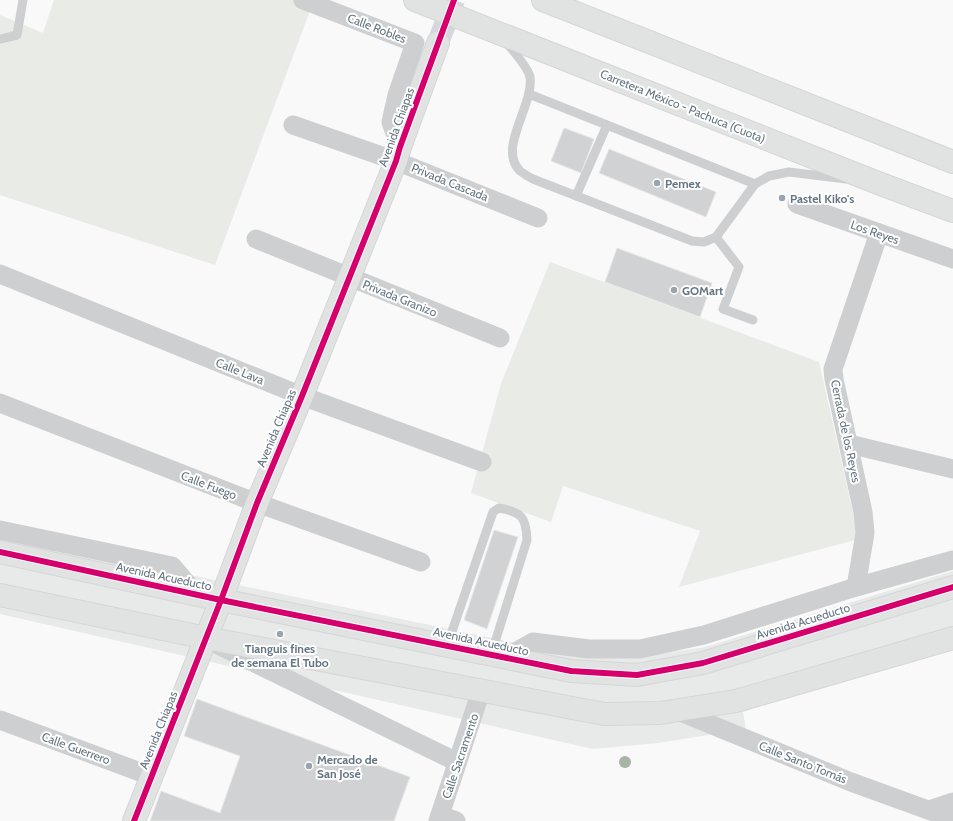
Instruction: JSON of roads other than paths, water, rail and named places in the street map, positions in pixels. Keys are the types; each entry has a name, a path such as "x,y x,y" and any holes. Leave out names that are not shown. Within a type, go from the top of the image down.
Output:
{"main road":[{"name":"Carretera México - Pachuca (Cuota)","path":"414,0 878,184 953,211"},
{"path":"543,0 953,162"},
{"name":"Avenida Chiapas","path":"134,821 221,600 257,503 302,396 398,154 438,43"},
{"name":"Avenida Acueducto","path":"0,552 221,600 571,671 637,675 703,664 953,587"},
{"path":"0,595 206,638 604,714 660,713 736,701 953,638"}],"street":[{"name":"Calle Robles","path":"303,0 416,43 397,95 391,122 398,154"},
{"name":"Privada Cascada","path":"293,125 398,154 538,218"},
{"name":"Los Reyes","path":"797,204 953,259"},
{"name":"Cerrada de los Reyes","path":"856,587 865,533 863,512 833,369 879,233"},
{"name":"Privada Granizo","path":"256,239 500,338"},
{"name":"Calle Lava","path":"0,274 302,396 482,462"},
{"name":"Calle Fuego","path":"0,403 257,503 421,562"},
{"path":"849,444 953,469"},
{"path":"0,530 172,566 196,594"},
{"path":"498,656 533,642 589,649 640,649 704,635 856,587 953,560"},
{"path":"206,638 457,762"},
{"name":"Calle Sacramento","path":"444,819 457,762 482,691"},
{"name":"Calle Santo Tomás","path":"678,711 851,782 953,819"},
{"name":"Calle Guerrero","path":"0,720 151,776"},
{"path":"929,810 953,802"}],"lane":[{"path":"0,39 17,35 23,0"},
{"path":"501,34 526,68 530,77 529,94 512,147 513,160 520,171 534,179 576,196 692,241 704,242 716,237 755,184 769,176 789,172 878,184"},
{"path":"529,94 755,184"},
{"path":"576,196 607,125"},
{"path":"716,237 739,267 723,309 753,320"},
{"path":"447,646 493,512 499,508 510,510 520,514 526,525 527,540 498,656"}],"tunnel":[{"path":"438,43 454,0"}],"place":[{"name":"Pemex","path":"657,183"},
{"name":"Pastel Kiko's","path":"782,198"},
{"name":"GOMart","path":"674,290"},
{"name":"Tianguis fines de semana El Tubo","path":"280,634"},
{"name":"Mercado de San José","path":"309,766"}]}
